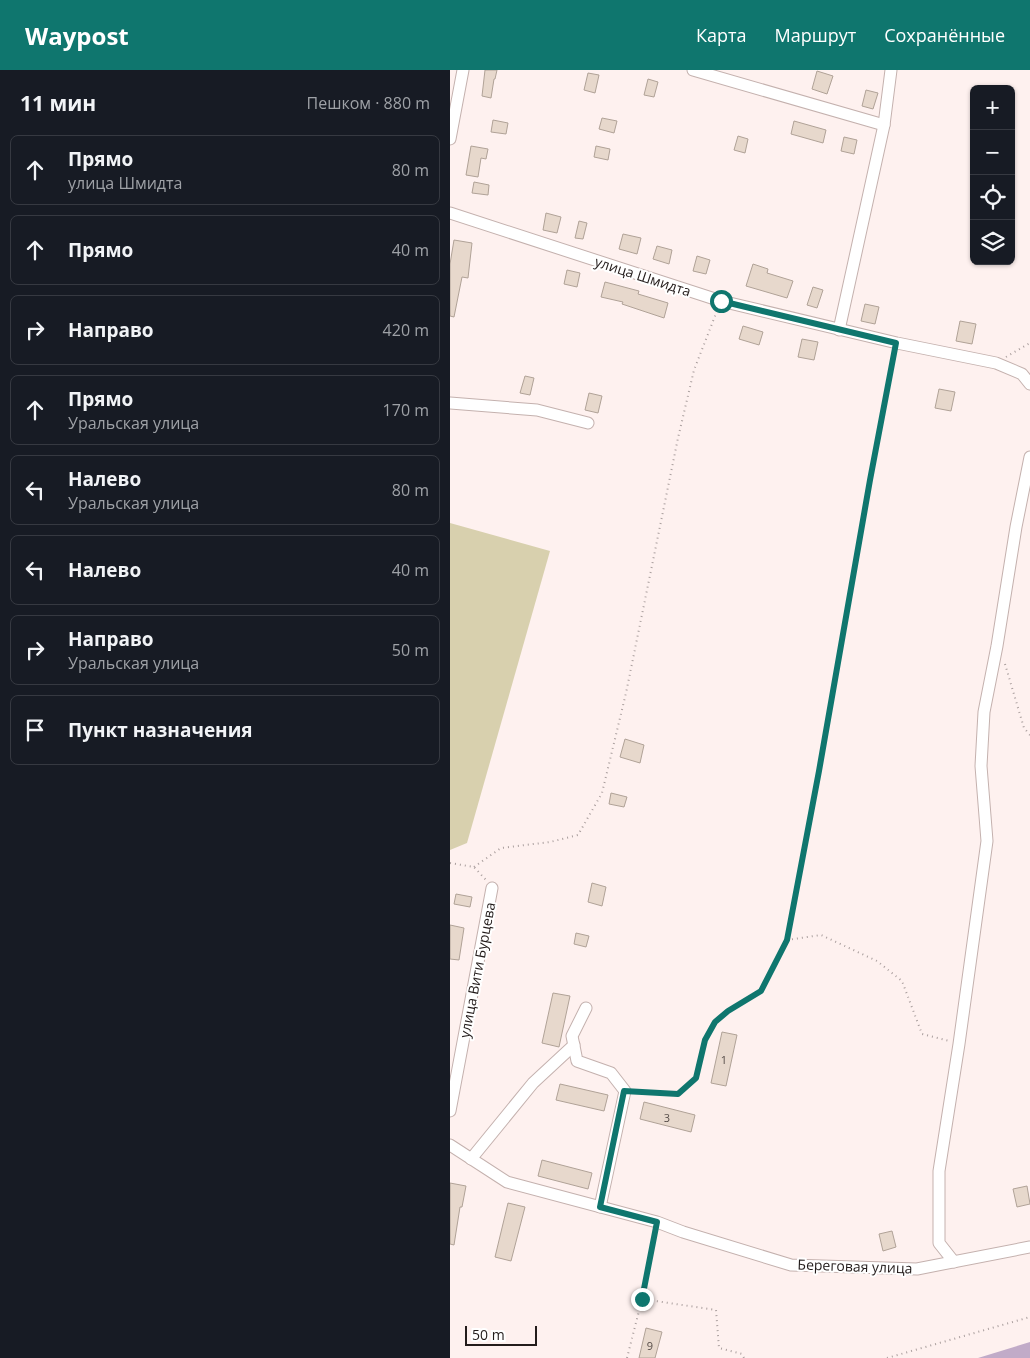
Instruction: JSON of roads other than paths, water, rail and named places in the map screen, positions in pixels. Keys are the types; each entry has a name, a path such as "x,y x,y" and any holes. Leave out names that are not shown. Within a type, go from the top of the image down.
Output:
{"street":[{"path":"450,139 463,70"},
{"path":"693,70 884,125"},
{"path":"838,330 884,125 891,70"},
{"name":"улица Шмидта","path":"450,213 721,301 838,330 996,363 1022,374 1030,384"},
{"path":"450,403 537,410 588,423"},
{"path":"954,1262 939,1243 939,1171 960,1044 987,841 981,766 984,712 998,646 1016,527 1030,457"},
{"name":"улица Вити Бурцева","path":"450,1110 492,888"},
{"path":"586,1008 572,1036 577,1061 611,1072 624,1091 600,1207"},
{"path":"471,1159 533,1084 574,1045"},
{"name":"Береговая улица","path":"450,1145 507,1182 657,1222 683,1232 791,1265 917,1268 1030,1248"}]}
